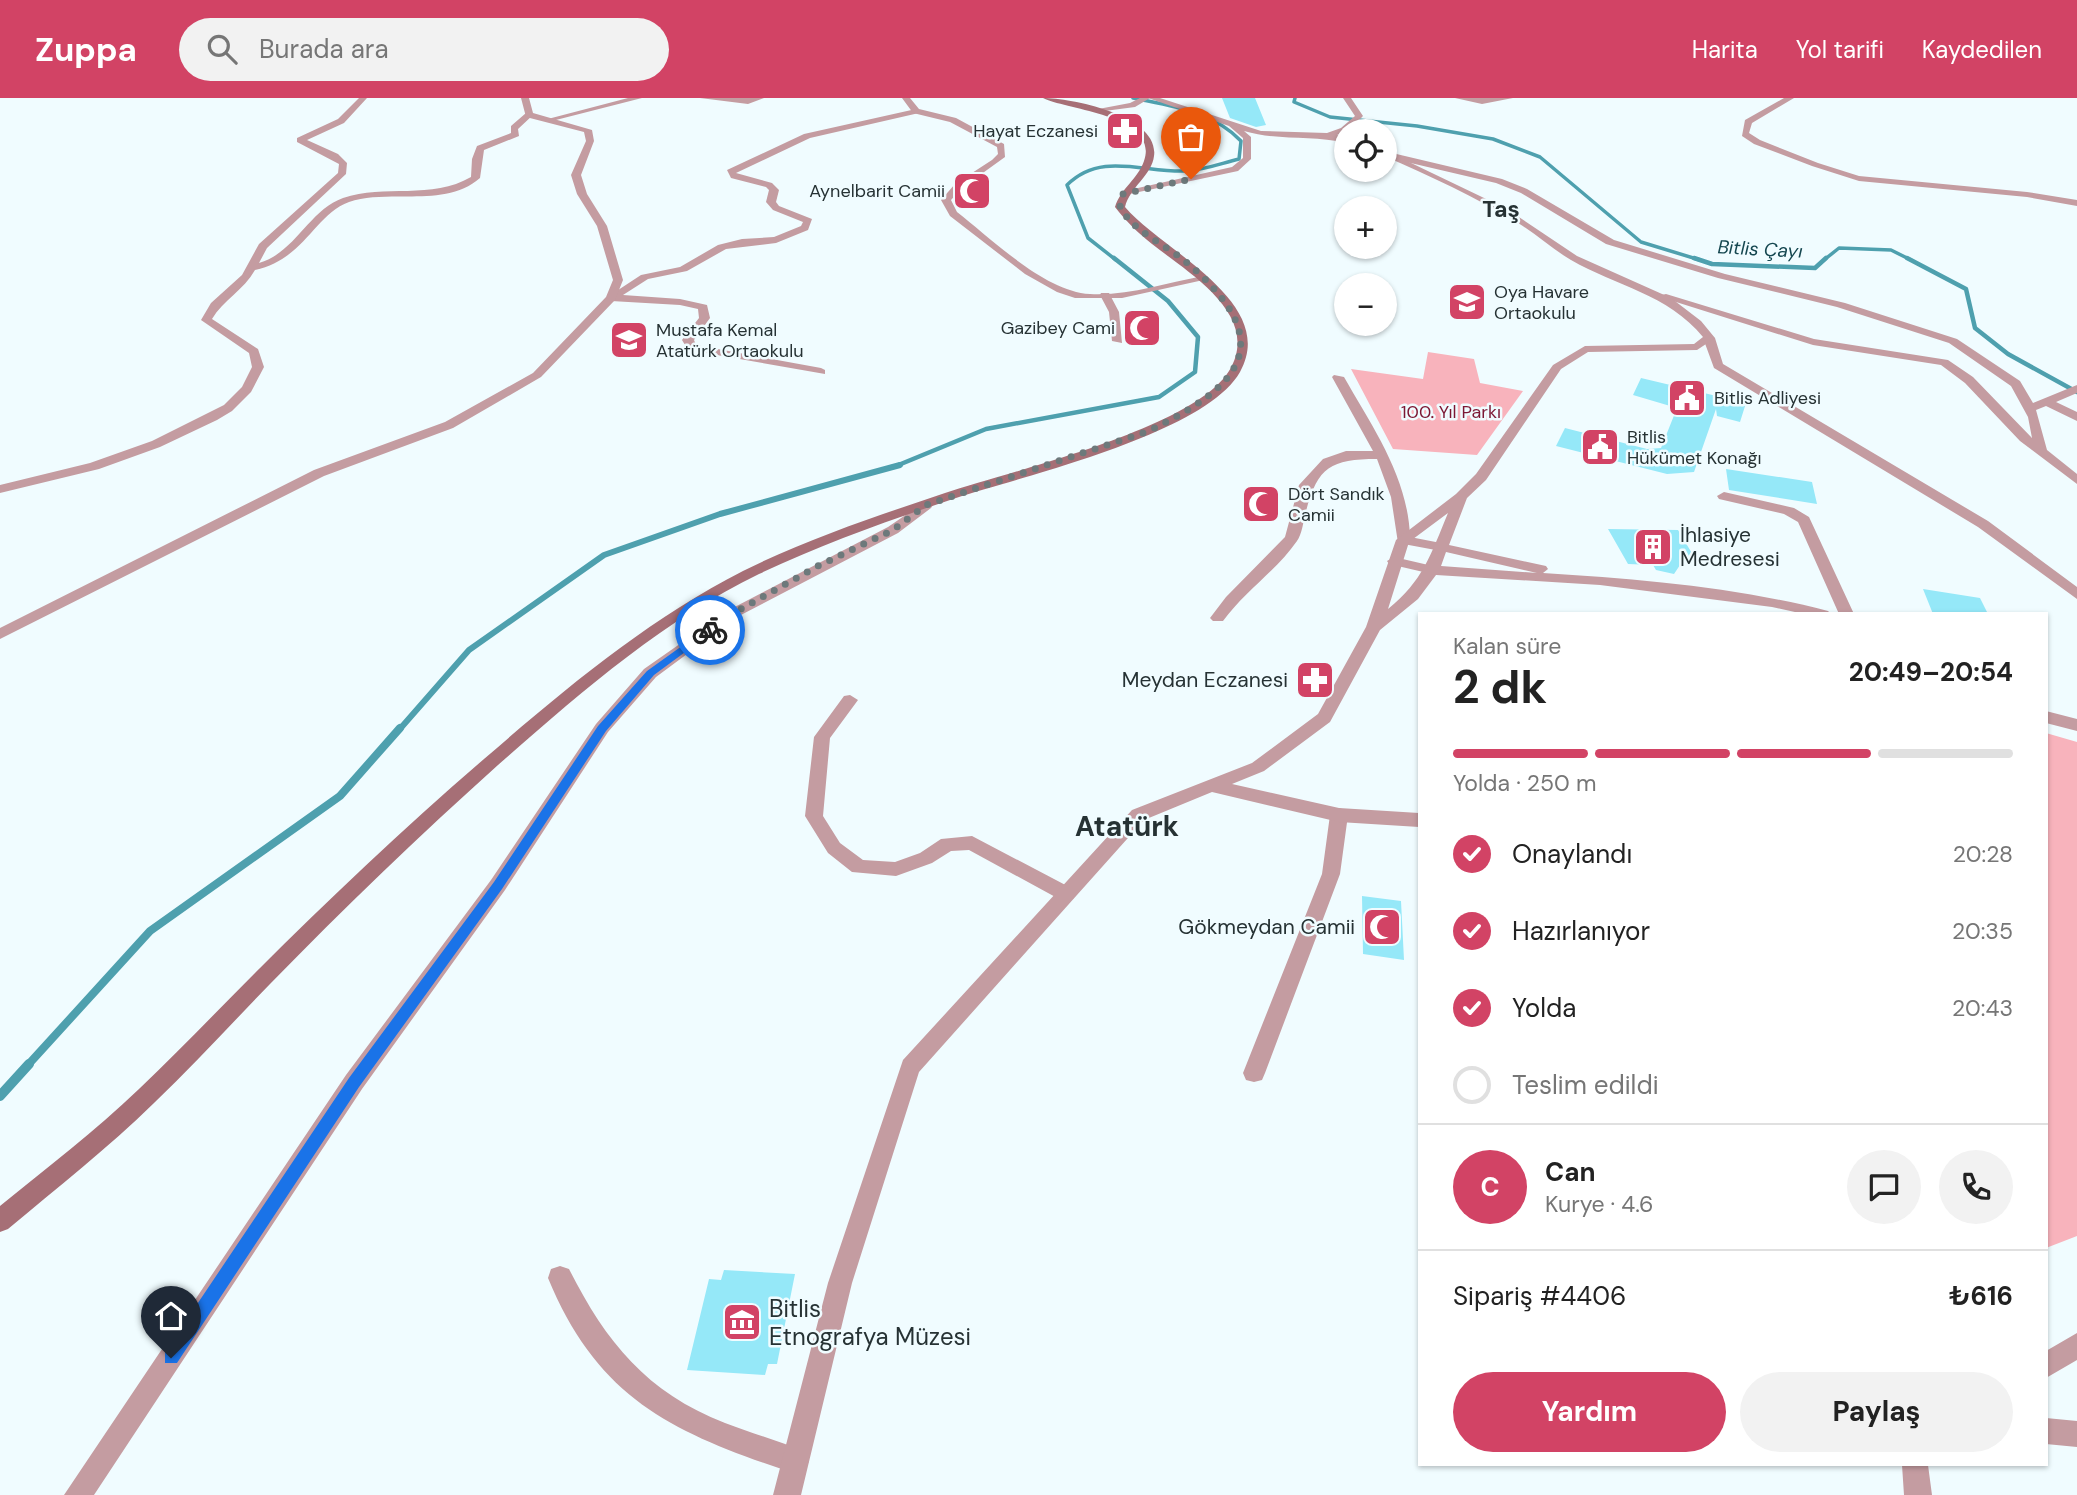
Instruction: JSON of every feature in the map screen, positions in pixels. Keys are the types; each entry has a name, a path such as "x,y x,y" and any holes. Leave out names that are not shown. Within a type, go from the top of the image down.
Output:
{"main road":[{"path":"0,1221 146,1097 291,950 452,796 558,703 645,638 753,572 926,505 1146,432 1205,400 1236,370 1242,348 1240,330 1233,313 1184,261 1127,220 1120,207 1124,189 1145,167 1151,153 1142,134 1118,117 1047,98"}],"street":[{"path":"0,489 94,466 156,444 228,408 247,388 258,368 254,351 206,320 215,305 246,277 263,246 342,174 343,163 335,156 300,140 341,121 363,98"},
{"path":"525,98 529,115"},
{"path":"548,120 638,98"},
{"path":"704,98 748,102 760,98"},
{"path":"906,98 916,111"},
{"path":"1083,106 1100,98"},
{"path":"1152,98 1260,133 1334,138"},
{"path":"1328,136 1352,125 1359,116 1347,98"},
{"path":"1459,98 1482,102 1508,98"},
{"path":"1790,98 1748,122 1745,134 1757,142 1837,172 1871,181 2015,192 2077,203"},
{"path":"1097,110 1144,99"},
{"path":"0,634 319,473 449,425 485,408 537,375 611,298 645,277 683,269 723,247 742,242 776,240 805,228 810,221 776,208 771,202 774,190 769,185 734,176 730,172 807,136 916,111 953,120 1001,146 1002,155 995,163 955,187 946,200 953,214 1052,287 1075,295 1105,295 1203,279"},
{"path":"251,268 295,248 342,202 449,188 470,182 475,178 475,159 480,148 516,134 514,128 529,115"},
{"path":"529,115 587,130 590,141 576,175 582,194 602,226 614,262 618,280 611,298"},
{"path":"1123,194 1235,169 1247,159 1247,136 1231,125"},
{"path":"1397,157 1499,181 1524,191 1610,242 1722,276 1841,305 1953,341 2017,384 2035,417 2041,452"},
{"path":"1397,159 1483,198 1544,234 1580,261 1662,296 1813,342 1944,362 1969,380 2041,452 2077,480"},
{"path":"1105,295 1114,312 1118,341"},
{"path":"1662,296 1697,320 1709,338 1718,366 1983,524 2077,594"},
{"path":"611,298 680,302 703,307 705,318 688,340 692,348 821,372"},
{"path":"1403,540 1461,497 1481,477 1557,367 1585,349 1697,346 1709,338"},
{"path":"787,1495 840,1283 910,1067 1138,816 1258,767 1324,718 1374,627 1403,540 1405,516 1379,454 1338,377"},
{"path":"2029,409 2071,391"},
{"path":"2047,402 2077,418"},
{"path":"1218,618 1231,600 1292,538 1306,485 1328,462 1346,455 1379,454"},
{"path":"1724,496 1789,511 1804,520 1846,612"},
{"path":"1374,627 1413,596 1432,570 1461,497"},
{"path":"78,1495 354,1082 498,885 602,728 650,673 732,614 893,530 926,505"},
{"path":"1403,540 1600,581"},
{"path":"1394,561 1432,570 1600,581 1772,602 1814,612"},
{"path":"850,700 822,737 814,816 835,848 859,867 896,869 926,858 947,844 972,843 1066,894"},
{"path":"2048,718 2077,725"},
{"path":"1212,786 1339,815 1418,820"},
{"path":"1254,1073 1331,874 1339,815"},
{"path":"560,1278 594,1343 626,1378 696,1425 724,1438 796,1461"},
{"path":"2048,1364 2077,1346"},
{"path":"2048,1431 2077,1434"},
{"path":"1915,1466 1918,1495"}],"green space":[{"name":"100. Yıl Parkı","path":"1428,352 1474,359 1480,383 1523,391 1477,455 1393,449 1351,369 1423,379"},
{"path":"2048,734 2077,742 2077,1236 2048,1247"}],"building":[{"path":"1222,98 1255,98 1266,125 1256,127 1230,118"},
{"name":"Gazibey Cami","path":"1127,317 1152,317 1157,339 1132,340"},
{"name":"Bitlis Hükümet Konağı","path":"1641,378 1746,403 1740,422 1717,416 1716,409 1694,472 1667,474 1556,446 1565,428 1647,449 1661,448 1677,408 1633,395"},
{"path":"1726,469 1812,482 1817,504 1729,490"},
{"name":"Dört Sandık Camii","path":"1247,494 1273,495 1274,514 1248,513"},
{"name":"İhlasiye Medresesi","path":"1608,529 1678,530 1699,565 1680,565 1674,574 1656,570 1653,565 1628,564"},
{"path":"1923,589 1980,598 1987,612 1932,612"},
{"name":"Gökmeydan Camii","path":"1362,896 1401,901 1404,960 1363,954"},
{"name":"Bitlis Etnografya Müzesi","path":"724,1270 795,1274 777,1364 768,1364 765,1375 687,1370 709,1279 721,1280"}],"waterway":[{"path":"1116,260 1088,238 1067,185 1080,175 1109,166 1170,171 1206,168 1239,159 1241,141 1205,116 1133,98"},
{"name":"Bitlis Çayı","path":"1295,98 1294,102 1330,117 1417,126 1493,139 1540,157 1641,242 1700,260"},
{"name":"Bitlis Çayı","path":"1824,260 1839,248 1891,250 1907,258"},
{"path":"896,466 986,429 1159,397 1195,372 1198,337 1168,301 1114,258"},
{"name":"Bitlis Çayı","path":"1694,258 1700,260"},
{"name":"Bitlis Çayı","path":"1700,260 1712,264 1815,268 1826,258"},
{"name":"Bitlis Çayı","path":"1907,258 1911,260"},
{"name":"Bitlis Çayı","path":"1907,258 1966,289 1975,328 2008,354 2077,392"},
{"path":"399,730 469,650 604,555 720,514 900,465"},
{"path":"27,1066 150,931 340,796 400,728"},
{"path":"0,1096 29,1064"}],"way so far":[{"path":"710,630 732,614 818,566 893,530 926,505 1146,432 1181,415 1224,384 1236,370 1242,348 1240,330 1233,313 1222,297 1184,261 1127,220 1120,207 1123,194 1191,179"}],"place":[{"name":"Hayat Eczanesi","path":"1125,131"},
{"name":"Aynelbarit Camii","path":"972,191"},
{"name":"Oya Havare Ortaokulu","path":"1467,302"},
{"name":"Gazibey Cami","path":"1142,328"},
{"name":"Mustafa Kemal Atatürk Ortaokulu","path":"629,340"},
{"name":"Bitlis Adliyesi","path":"1687,398"},
{"name":"Bitlis Hükümet Konağı","path":"1600,447"},
{"name":"Dört Sandık Camii","path":"1261,504"},
{"name":"İhlasiye Medresesi","path":"1653,547"},
{"name":"Meydan Eczanesi","path":"1315,680"},
{"name":"Gökmeydan Camii","path":"1382,927"},
{"name":"Bitlis Etnografya Müzesi","path":"742,1322"}],"district":[{"name":"Taş","path":"1501,209"},
{"name":"Atatürk","path":"1127,826"}],"route":[{"path":"171,1358 354,1082 498,885 602,728 650,673 710,630"}]}
